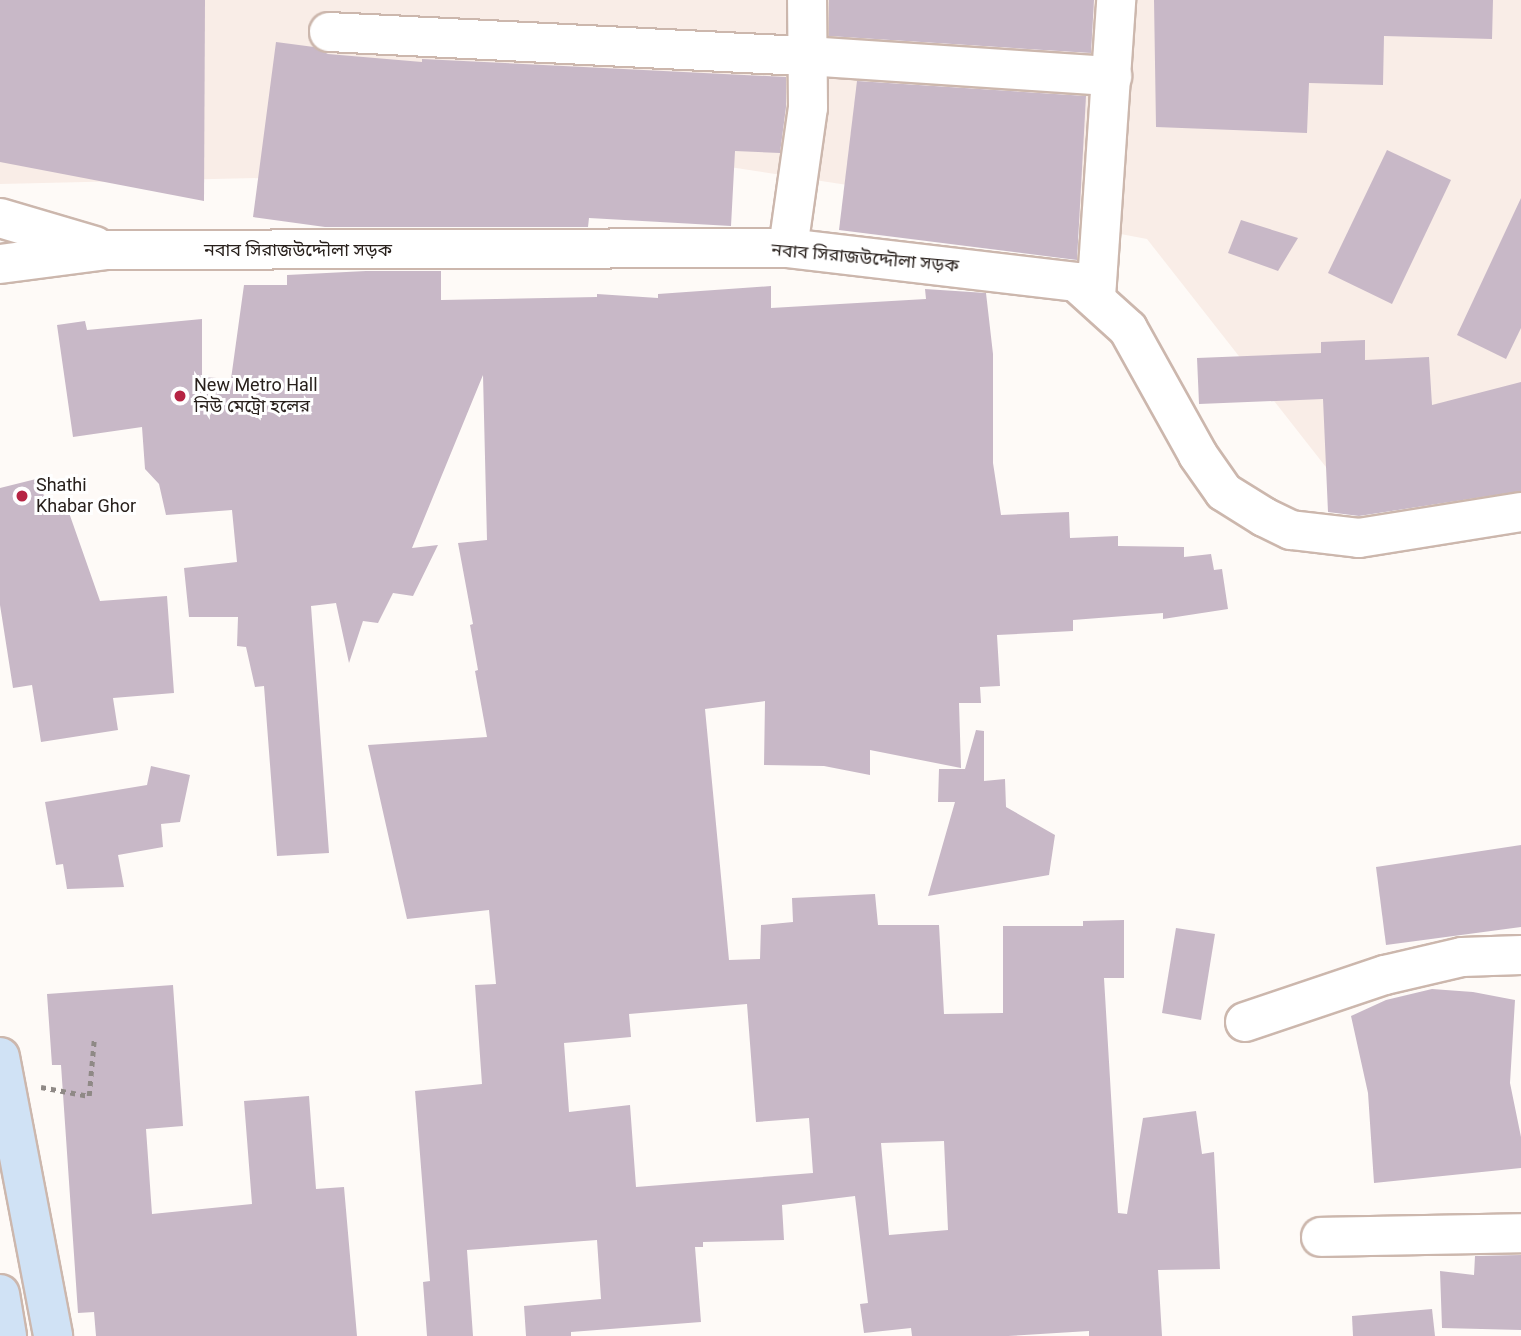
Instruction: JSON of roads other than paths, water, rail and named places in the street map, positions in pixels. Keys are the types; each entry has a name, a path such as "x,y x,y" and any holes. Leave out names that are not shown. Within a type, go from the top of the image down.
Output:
{"main road":[{"path":"2,1066 53,1336"},
{"path":"0,1294 7,1336"}],"street":[{"path":"789,248 808,108 807,0"},
{"path":"1097,297 1116,0"},
{"path":"329,32 807,56 1112,76"},
{"path":"0,218 107,250"},
{"name":"নবাব সিরাজউদ্দৌলা সড়ক","path":"0,264 107,250 789,248 1076,282 1097,297 1128,329 1198,454 1224,492 1264,517 1291,530 1359,538 1521,512"},
{"path":"1245,1021 1385,975 1462,957 1521,955"},
{"path":"1321,1237 1521,1233"}],"place":[{"name":"New Metro Hall নিউ মেট্রো হলের","path":"180,396"},
{"name":"Shathi Khabar Ghor","path":"22,496"}]}
